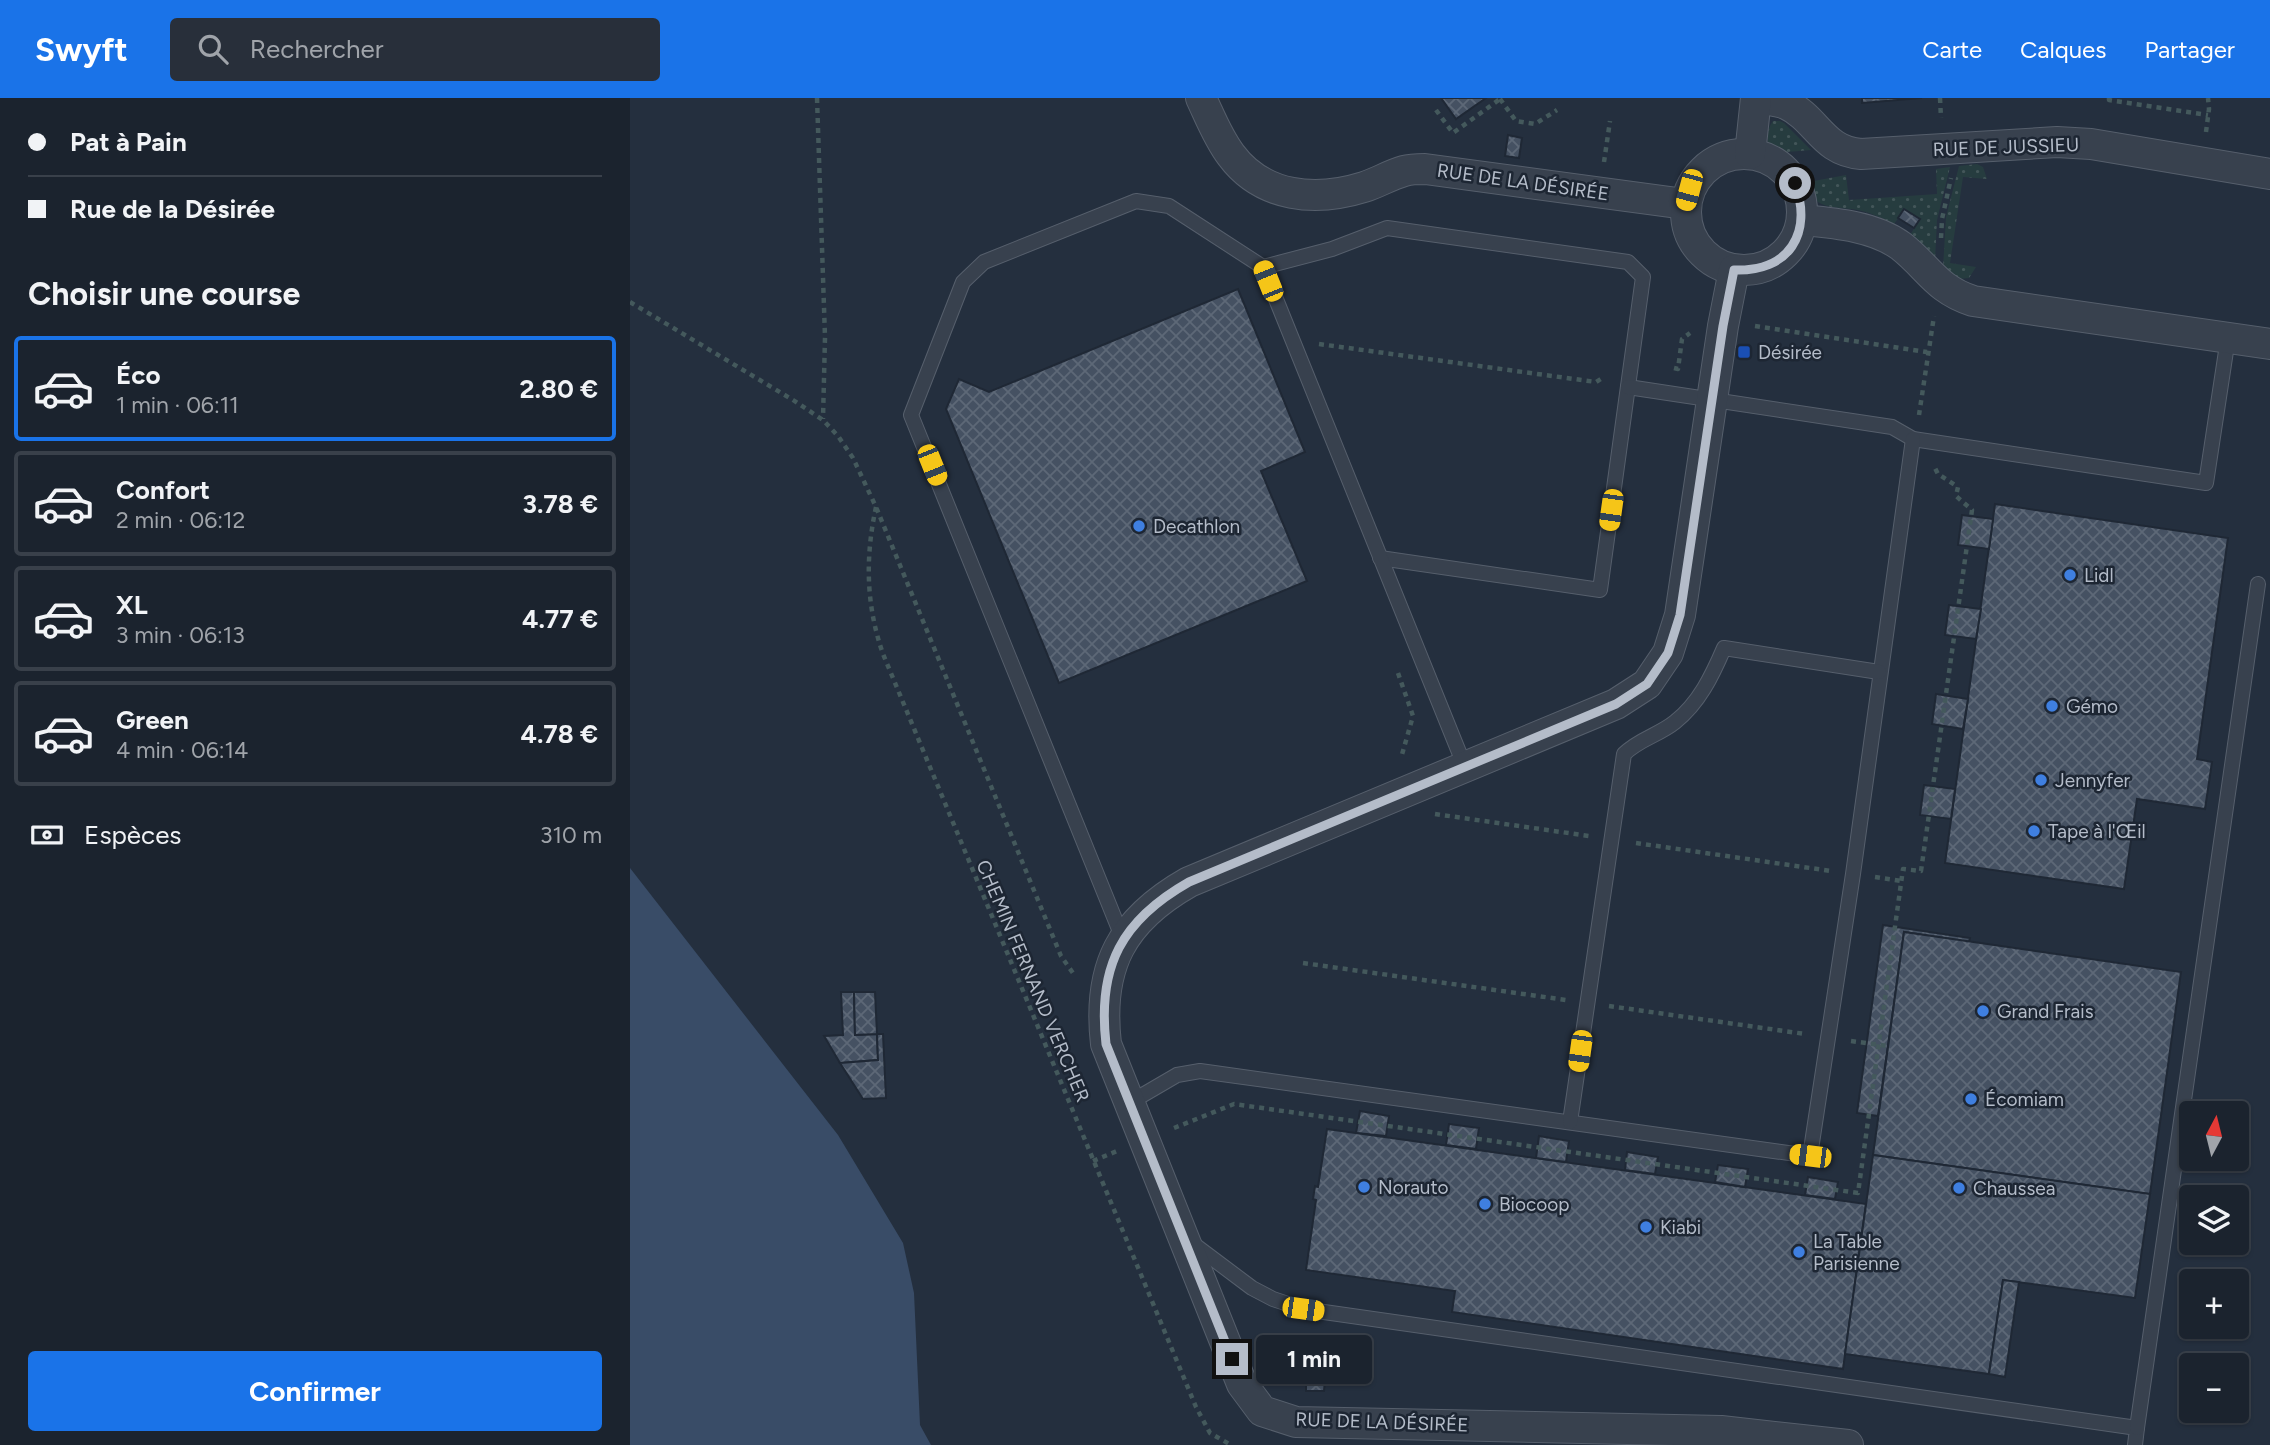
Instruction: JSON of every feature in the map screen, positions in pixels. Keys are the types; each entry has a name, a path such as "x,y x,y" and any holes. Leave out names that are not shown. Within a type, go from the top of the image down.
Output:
{"street":[{"name":"RUE DE LA DÉSIRÉE","path":"1200,98 1232,157 1250,175 1269,187 1310,196 1354,190 1404,171 1425,169 1685,204"},
{"path":"1219,98 1219,136"},
{"name":"RUE DE JUSSIEU","path":"1750,154 1757,98 1786,104 1812,123 1832,145 1846,153 2057,142 2091,144 2270,174"},
{"path":"1750,154 1768,159 1784,169 1795,183 1801,201 1802,220 1798,235 1779,260 1750,271 1734,270 1720,266 1696,247 1685,220 1685,204 1696,177 1707,166 1720,158 1750,154"},
{"path":"1802,220 1831,223 1881,235 1900,246 1939,285 1973,301 2270,344"},
{"name":"RUE DE LA DÉSIRÉE","path":"1734,270 1723,326 1680,615 1668,653 1647,684 1616,704 1189,882 1161,898 1123,939 1114,957 1104,999 1103,1021 1106,1044 1242,1384 1262,1411 1296,1422 1721,1431 1848,1445"}],"lane":[{"path":"1123,939 911,415 962,282 984,262 1136,201 1169,206 1263,267 1465,767"},
{"path":"1263,267 1332,249 1387,228 1628,262 1643,277 1600,590 1380,558"},
{"path":"1628,387 1892,427 1916,440 2206,483 2228,338"},
{"path":"1129,1103 1177,1075 1200,1070 1810,1156 1853,874 1879,672 1916,440"},
{"path":"2135,1445 2258,584"},
{"path":"1570,1122 1624,754 1634,744 1675,722 1699,698 1713,675 1724,648 1879,672"},
{"path":"1182,1236 1252,1288 1273,1300 1303,1309 2137,1428"}],"path":[{"path":"817,98 825,337 822,420"},
{"path":"1895,927 1903,869 1921,871 1972,510 1956,496 1958,487 1938,474 1916,440 1939,285 1942,219 1954,165 1953,132 1941,118 1940,98"},
{"path":"2109,98 2208,115"},
{"path":"2159,98 2160,108"},
{"path":"1436,110 1453,133 1500,99 1516,121 1535,124 1557,110"},
{"path":"630,302 822,420 838,436 853,458 876,507 1061,956 1076,977 1104,999"},
{"path":"1290,335 1315,344 1596,382 1618,370 1648,366 1678,369 1682,339 1705,323 1723,326 1746,325 1927,352"},
{"name":"CHEMIN FERNAND VERCHER","path":"876,507 869,542 869,586 872,619 883,654 1196,1406 1210,1433 1231,1445"},
{"path":"1395,665 1413,716 1399,766 1419,812 1902,881"},
{"path":"1867,1043 1888,1046"}],"green space":[{"path":"1773,121 1784,123 1811,150 1776,153 1767,138"},
{"path":"1977,164 1983,167 1987,179 1963,177 1950,263 1976,267 1969,278 1958,279 1943,268 1946,217 1959,166"},
{"path":"1950,167 1937,220 1935,261 1910,235 1920,219 1904,210 1894,224 1863,211 1826,206 1813,198 1803,183 1846,175 1849,200 1937,194 1936,169"}],"water":[{"path":"630,868 838,1135 903,1243 914,1293 920,1425 931,1445 630,1445"}],"building":[{"path":"1441,98 1486,98 1456,119"},
{"path":"1862,98 1922,98 1862,103"},
{"path":"1508,135 1522,138 1519,158 1505,156"},
{"path":"1904,209 1920,219 1914,228 1898,218"},
{"name":"Decathlon","path":"1238,289 1305,452 1261,471 1307,581 1059,683 946,409 959,379 989,392"},
{"path":"1995,504 2228,538 2197,759 2212,762 2205,809 2137,799 2124,889 1945,863"},
{"path":"1962,515 1993,519 1989,549 1958,545"},
{"path":"1949,605 1981,609 1976,639 1945,635"},
{"path":"1936,694 1968,699 1963,729 1932,724"},
{"path":"1924,785 1955,789 1951,819 1920,815"},
{"path":"1883,925 1970,938 1969,942 1904,932 1878,1116 1857,1113"},
{"path":"1904,932 2181,972 2150,1194 1873,1155"},
{"path":"841,992 854,992 855,1035 877,1034 878,1060 840,1063 824,1036 843,1035"},
{"path":"854,992 875,992 877,1034 855,1035"},
{"path":"877,1034 883,1034 886,1098 863,1099 840,1063 878,1060"},
{"path":"1360,1111 1389,1116 1386,1136 1356,1133"},
{"path":"1449,1124 1479,1128 1476,1149 1446,1145"},
{"path":"1327,1129 1866,1204 1843,1369 1452,1312 1455,1291 1306,1270 1316,1200 1313,1199 1315,1186 1318,1187"},
{"path":"1539,1136 1569,1141 1566,1162 1536,1158"},
{"path":"1627,1152 1658,1157 1655,1174 1625,1170"},
{"path":"1873,1155 2150,1194 2135,1298 2003,1280 1989,1374 1845,1354"},
{"path":"1718,1165 1748,1169 1745,1187 1715,1182"},
{"path":"1808,1177 1838,1182 1835,1199 1805,1195"},
{"path":"2003,1280 2019,1282 2005,1377 1989,1374"},
{"path":"1306,1380 1325,1380 1324,1391 1306,1391"}],"place":[{"name":"Désirée","path":"1744,352"},
{"name":"Decathlon","path":"1139,526"},
{"name":"Lidl","path":"2070,575"},
{"name":"Gémo","path":"2052,706"},
{"name":"Jennyfer","path":"2041,780"},
{"name":"Tape à l'Œil","path":"2034,831"},
{"name":"Grand Frais","path":"1983,1011"},
{"name":"Écomiam","path":"1971,1099"},
{"name":"Norauto","path":"1364,1187"},
{"name":"Chaussea","path":"1959,1188"},
{"name":"Biocoop","path":"1485,1204"},
{"name":"Kiabi","path":"1646,1227"},
{"name":"La Table Parisienne","path":"1799,1252"}],"route":[{"path":"1232,1359 1106,1044 1104,999 1114,957 1123,939 1141,917 1161,898 1189,882 1616,704 1647,684 1668,653 1680,615 1723,326 1734,270 1750,271 1765,267 1779,260 1790,248 1798,235 1802,220 1801,201 1795,183"}]}
